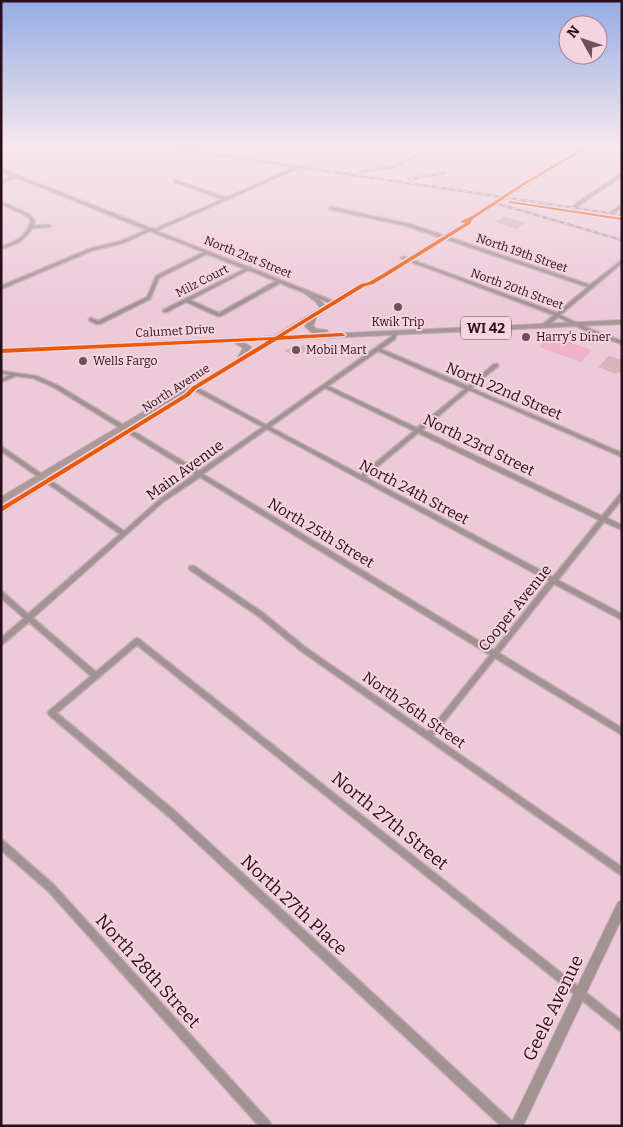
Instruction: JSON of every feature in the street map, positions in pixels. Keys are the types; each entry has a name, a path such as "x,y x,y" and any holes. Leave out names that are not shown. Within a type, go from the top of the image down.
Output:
{"main road":[{"name":"North Avenue","path":"1,510 45,479 126,429 187,396 194,388 363,285 371,283 443,236 468,223 503,198"},
{"name":"North Avenue","path":"484,211 510,198"},
{"path":"305,291 318,300 324,309"},
{"path":"314,316 309,324 312,329 342,335"},
{"name":"Calumet Drive","path":"1,351 622,322"},
{"path":"220,340 236,341 247,345 246,351 240,360"},
{"name":"North Avenue","path":"1,501 45,479"}],"street":[{"name":"North 21st Street","path":"72,198 334,303"},
{"path":"222,198 226,199"},
{"path":"1,288 90,250 122,242 154,230 229,198"},
{"path":"575,206 587,198"},
{"path":"1,203 31,217 33,221 25,238 1,248"},
{"name":"North 19th Street","path":"331,208 401,223 591,287"},
{"path":"31,227 49,226"},
{"path":"91,319 98,323 148,298 157,277 208,252"},
{"name":"North 20th Street","path":"406,259 558,315 622,343"},
{"path":"544,326 622,262"},
{"name":"Milz Court","path":"165,311 249,268"},
{"path":"186,300 219,315 280,281"},
{"name":"Main Avenue","path":"1,642 161,501 393,338 395,333"},
{"name":"North 22nd Street","path":"377,349 622,455"},
{"path":"361,478 496,365"},
{"name":"North 25th Street","path":"1,372 34,377 50,383 622,732"},
{"path":"1,381 15,374"},
{"name":"North 23rd Street","path":"325,386 622,528"},
{"name":"North 24th Street","path":"194,388 622,617"},
{"path":"1,448 124,534"},
{"name":"Cooper Avenue","path":"428,737 622,496"},
{"name":"North 26th Street","path":"192,568 260,614 303,649 622,872"},
{"path":"1,594 96,676"},
{"name":"North 27th Street","path":"96,676 138,641 622,1027"},
{"name":"North 27th Place","path":"96,676 52,713 172,814 510,1126"},
{"name":"North 28th Street","path":"1,844 51,888 266,1126"},
{"name":"Geele Avenue","path":"516,1126 622,906"}],"shaded area":[{"path":"550,336 592,350 581,362 539,347"}],"building":[{"path":"504,216 525,223 516,229 496,222"},
{"name":"Mobil Mart","path":"305,344 311,347 296,357 285,351 292,347 297,349"},
{"path":"609,356 622,360 622,373 618,372 616,374 598,367"}],"railway":[{"path":"505,198 622,215"},
{"path":"495,203 622,240"}],"cycle path":[{"path":"463,222 503,198"},
{"path":"510,202 622,219"},
{"path":"1,510 187,395 194,388 363,285 383,276 468,223 471,219"},
{"path":"1,351 342,335"}],"place":[{"name":"Kwik Trip","path":"398,307"},
{"name":"Harry's Diner","path":"526,337"},
{"name":"Mobil Mart","path":"296,350"},
{"name":"Wells Fargo","path":"83,361"}]}
